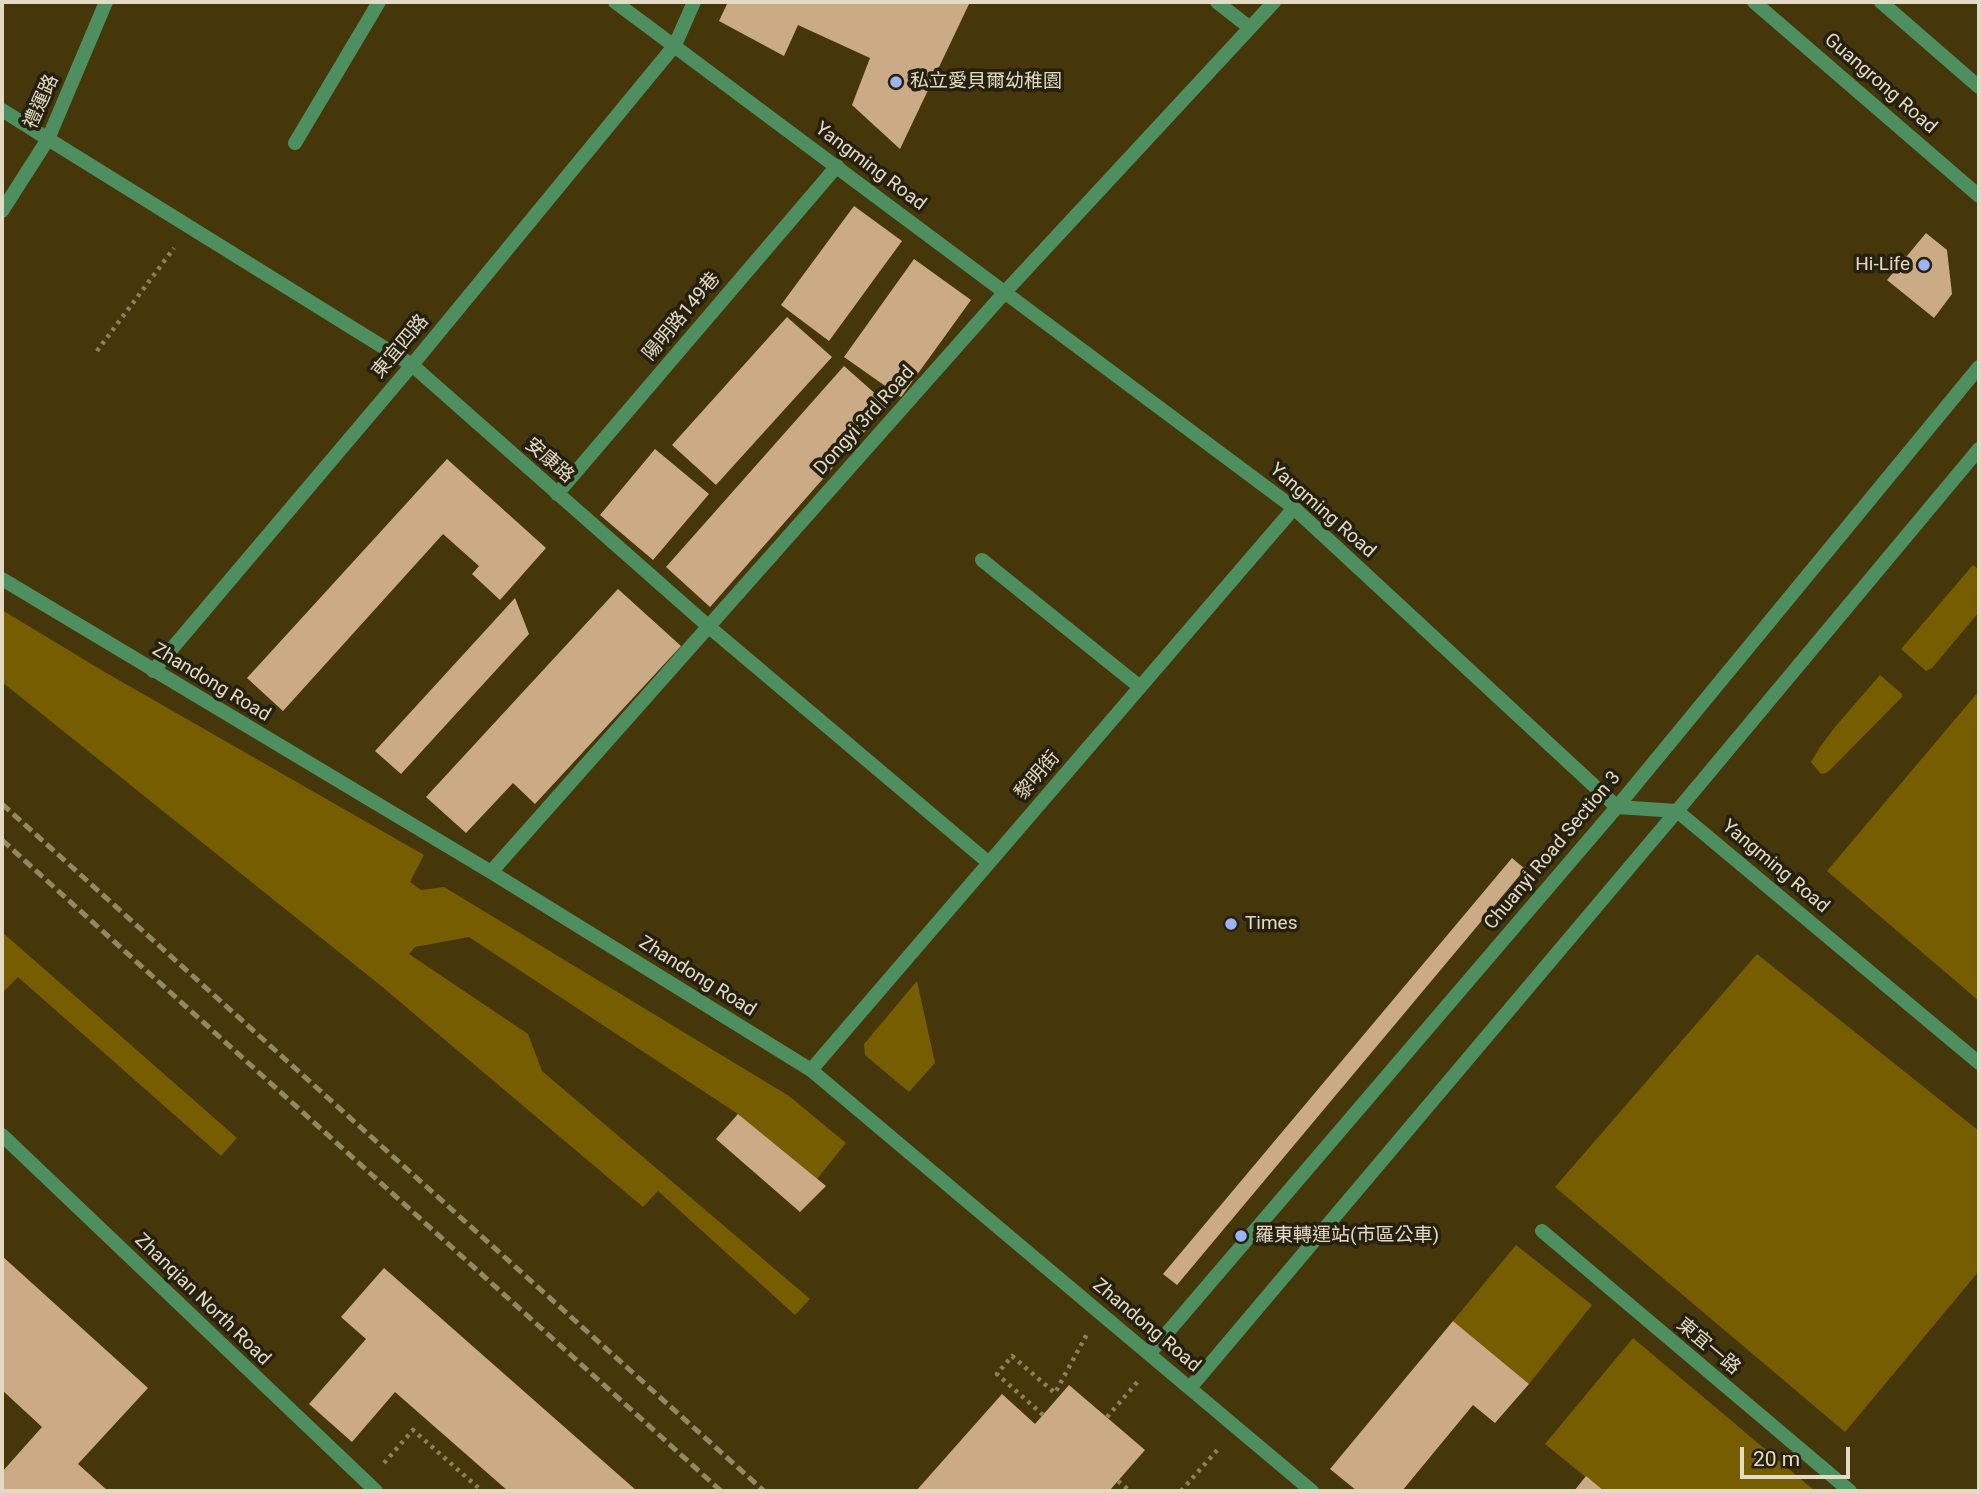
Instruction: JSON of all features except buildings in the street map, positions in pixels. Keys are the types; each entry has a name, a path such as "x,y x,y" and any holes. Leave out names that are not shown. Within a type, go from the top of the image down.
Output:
{"street":[{"name":"禮運路","path":"2,211 48,139 106,2"},
{"path":"295,143 379,2"},
{"name":"Yangming Road","path":"615,2 1294,508 1617,807"},
{"name":"東宜四路","path":"153,671 412,365 675,45 694,2"},
{"path":"1217,2 1250,28"},
{"name":"Dongyi 3rd Road","path":"491,872 1005,292 1275,2"},
{"name":"Guangrong Road","path":"1754,2 1979,196"},
{"path":"1881,2 1979,87"},
{"name":"安康路","path":"2,110 412,365 708,626 989,863"},
{"name":"陽明路149巷","path":"557,494 837,166"},
{"name":"Chuanyi Road Section 3","path":"1153,1357 1617,807 1979,367"},
{"path":"1190,1388 1979,449"},
{"name":"黎明街","path":"811,1070 1294,508"},
{"path":"982,560 1140,687"},
{"name":"Zhandong Road","path":"2,579 491,872 811,1070 1312,1491"},
{"path":"1617,807 1677,811"},
{"name":"Yangming Road","path":"1677,811 1979,1063"},
{"name":"Zhanqian North Road","path":"2,1135 372,1487"},
{"name":"東宜一路","path":"1542,1231 1850,1491"}],"path":[{"path":"97,351 190,227"},
{"path":"1043,1415 997,1374 1012,1356 1055,1393 1099,1312"},
{"path":"1107,1417 1153,1357"},
{"path":"1181,1491 1237,1427"},
{"path":"372,1487 413,1430 482,1491"},
{"path":"1118,1481 1130,1491"}],"shaded area":[{"path":"1973,565 1979,570 1979,612 1932,668 1926,671 1901,649"},
{"path":"2,610 424,855 410,882 421,890 444,887 789,1096 846,1143 817,1179 738,1114 469,937 415,947 409,954 528,1034 542,1071 810,1299 795,1315 658,1191 643,1207 380,985 2,682"},
{"path":"1880,675 1902,694 1902,697 1831,769 1821,774 1811,762 1835,727"},
{"path":"1979,691 1979,1001 1827,871"},
{"path":"2,932 237,1138 221,1156 18,977 2,993"},
{"path":"1757,954 1979,1131 1979,1271 1845,1432 1555,1187"},
{"path":"917,981 935,1063 909,1092 865,1055 864,1044"},
{"path":"1516,1245 1592,1305 1529,1384 1453,1321"},
{"path":"1633,1338 1815,1491 1603,1491 1545,1444"}],"railway":[{"path":"2,804 764,1491"},
{"path":"2,840 721,1491"}],"place":[{"name":"私立愛貝爾幼稚園","path":"896,82"},
{"name":"Hi-Life","path":"1924,265"},
{"name":"Times","path":"1231,924"},
{"name":"羅東轉運站(市區公車)","path":"1241,1236"}]}
